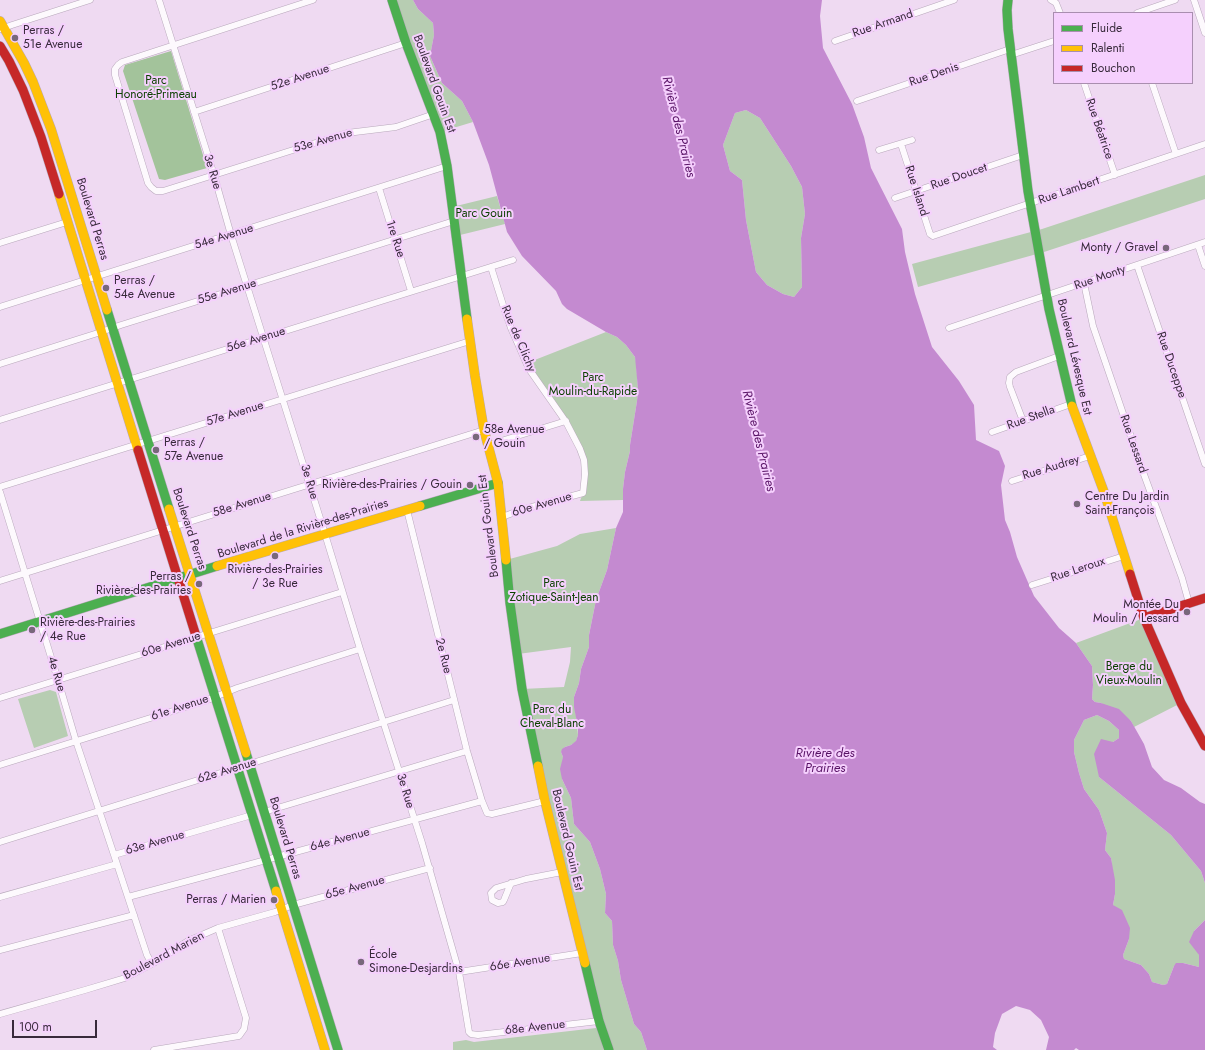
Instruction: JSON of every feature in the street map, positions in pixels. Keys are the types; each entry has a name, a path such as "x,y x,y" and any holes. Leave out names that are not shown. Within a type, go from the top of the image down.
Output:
{"street":[{"path":"1,26 90,0"},
{"name":"3e Rue","path":"159,0 342,592 430,868 459,972 468,1028 471,1034"},
{"path":"173,45 313,0"},
{"name":"Boulevard Gouin Est","path":"392,0 406,43 440,132 447,166 470,341 484,430 498,483 510,603 522,689 545,801 562,872 599,1021 609,1050"},
{"name":"Rue Armand","path":"835,41 954,0"},
{"name":"Boulevard Lévesque Est","path":"1008,0 1007,16 1023,156 1047,295 1059,356 1071,404 1104,492 1144,618 1181,704 1205,746"},
{"path":"1051,0 1056,3 1060,12"},
{"path":"1140,12 1176,0"},
{"path":"1194,0 1205,33"},
{"name":"Boulevard Perras","path":"1,26 27,69 46,115 114,328 338,1050"},
{"name":"Rue Denis","path":"857,101 1011,52 1053,41"},
{"name":"52e Avenue","path":"194,112 406,43"},
{"name":"53e Avenue","path":"173,45 122,62 115,69 148,183 151,188 156,191 162,191 347,133 396,127 434,114"},
{"name":"Boulevard Perras","path":"0,46 19,83 36,122 326,1050"},
{"name":"Rue Béatrice","path":"1084,84 1115,175"},
{"path":"1152,84 1176,154"},
{"path":"879,150 912,140"},
{"name":"Rue Island","path":"901,144 930,234 933,236"},
{"name":"Rue Lambert","path":"933,236 1205,144"},
{"name":"Rue Doucet","path":"894,198 1023,156"},
{"name":"54e Avenue","path":"0,307 447,166"},
{"name":"1re Rue","path":"379,188 411,291"},
{"name":"55e Avenue","path":"0,364 454,221"},
{"path":"0,243 67,222"},
{"name":"Rue Monty","path":"949,328 1205,242"},
{"path":"1198,245 1205,266"},
{"name":"56e Avenue","path":"0,420 513,260"},
{"name":"Rue Duceppe","path":"1137,265 1205,464"},
{"name":"Rue de Clichy","path":"491,267 511,328 529,369 566,421 580,449 584,460 585,474 583,494"},
{"name":"Rue Lessard","path":"1084,283 1093,326 1142,469 1182,578 1189,603"},
{"name":"57e Avenue","path":"0,487 470,341"},
{"path":"1023,422 1010,387 1010,376 1016,372 1059,356"},
{"name":"Rue Stella","path":"992,432 1071,404"},
{"path":"488,445 566,421"},
{"name":"58e Avenue","path":"0,581 484,430"},
{"name":"Rue Audrey","path":"1012,480 1090,456"},
{"name":"Boulevard de la Rivière-des-Prairies","path":"0,634 190,574 498,483"},
{"name":"4e Rue","path":"0,492 76,741 114,855"},
{"name":"60e Avenue","path":"502,517 521,510 583,494"},
{"name":"2e Rue","path":"407,510 466,751 482,800"},
{"name":"Rue Leroux","path":"1032,585 1124,556"},
{"name":"60e Avenue","path":"0,698 342,592"},
{"path":"1144,618 1205,598"},
{"name":"61e Avenue","path":"0,765 215,697 237,688 360,649"},
{"name":"62e Avenue","path":"0,842 454,700"},
{"path":"264,812 466,751"},
{"path":"482,800 487,813 492,814 545,801"},
{"name":"64e Avenue","path":"128,897 482,800"},
{"name":"63e Avenue","path":"0,897 117,864 114,855 252,815"},
{"path":"117,864 147,955 152,964"},
{"name":"65e Avenue","path":"281,909 430,868"},
{"path":"511,883 562,872"},
{"name":"Boulevard Marien","path":"0,1014 115,982 152,964 188,941 218,928 281,909"},
{"path":"0,950 134,915"},
{"path":"154,1050 239,1036 244,1029 246,1018 218,928"},
{"name":"66e Avenue","path":"459,972 582,953"},
{"name":"68e Avenue","path":"471,1034 478,1035 599,1021"}],"green space":[{"path":"392,0 413,0 418,9 433,23 434,35 430,56 442,83 462,101 473,122 440,132"},
{"name":"Parc Honoré-Primeau","path":"171,51 207,168 165,180 159,179 123,71 125,65"},
{"path":"746,110 760,118 791,166 802,187 805,214 801,238 802,287 794,297 783,294 767,285 756,272 746,220 742,180 730,171 723,145 735,113"},
{"path":"1205,175 1205,199 1044,252 918,287 912,264 1042,229"},
{"name":"Parc Gouin","path":"497,196 505,224 456,236 452,207"},
{"name":"Parc Moulin-du-Rapide","path":"606,332 617,337 626,345 635,357 636,361 638,389 637,401 630,451 625,472 623,500 580,501 583,493 583,454 527,363"},
{"path":"616,528 607,570 596,600 589,635 589,647 581,669 579,683 574,697 578,735 576,742 565,747 561,752 563,757 562,779 571,798 574,824 590,842 600,869 606,894 605,913 612,921 613,945 618,961 621,980 634,1024 641,1032 647,1050 608,1050 599,1021 595,983 593,983 522,689 564,687 570,662 571,647 518,654 506,560 557,546 580,534"},
{"name":"Berge du Vieux-Moulin","path":"1144,618 1181,703 1134,727 1131,721 1092,699 1092,666 1076,643"},
{"path":"50,690 56,692 68,736 34,748 18,699"},
{"path":"1097,715 1109,721 1119,730 1119,738 1113,742 1099,777 1171,835 1201,871 1205,883 1205,920 1194,931 1199,955 1199,967 1183,963 1174,966 1167,984 1163,985 1152,982 1149,974 1141,965 1124,959 1123,955 1129,939 1113,905 1115,894 1111,858 1105,850 1107,833 1099,810 1084,789 1074,752 1074,740 1084,720"},
{"path":"596,1028 604,1050 453,1050 453,1042 466,1040 474,1042"}],"water":[{"name":"Rivière des Prairies","path":"413,0 822,0 820,16 823,48 852,104 864,137 871,168 902,229 905,252 915,294 932,347 959,381 974,405 976,440 999,451 1005,466 1001,485 1005,520 1017,557 1034,596 1059,628 1076,643 1092,666 1092,699 1095,702 1119,709 1131,721 1144,744 1152,767 1164,780 1181,788 1205,804 1205,883 1201,871 1171,835 1099,777 1094,754 1101,739 1113,742 1119,738 1119,730 1109,721 1097,715 1084,720 1074,740 1074,752 1084,789 1099,810 1107,833 1105,850 1111,858 1115,880 1113,905 1122,910 1130,928 1129,939 1123,955 1124,959 1141,965 1149,974 1152,982 1163,985 1167,984 1176,963 1199,967 1199,955 1189,942 1194,931 1205,920 1205,1050 1079,1050 1076,1048 1074,1050 1046,1050 1049,1037 1041,1020 1030,1010 1016,1006 1002,1014 995,1033 993,1047 997,1050 647,1050 641,1032 634,1024 621,980 618,961 613,945 612,921 605,913 606,894 600,869 590,842 574,824 571,798 562,779 560,769 563,757 561,752 562,749 576,741 578,735 574,697 579,683 581,669 589,647 589,635 596,600 607,570 616,528 623,512 625,472 630,451 638,389 635,357 626,345 617,337 567,309 562,304 556,291 522,256 507,232 489,165 473,122 462,101 442,83 430,56 434,35 433,23 418,9","holes":["746,110 760,118 791,166 802,187 805,214 801,238 802,287 794,297 783,294 767,285 756,272 746,220 742,180 730,171 723,145 735,113"]}],"traffic: fast":[{"path":"392,0 406,43 440,132 447,166 467,319"},
{"path":"1008,0 1008,29 1028,191 1049,309 1072,406"},
{"path":"107,310 169,509"},
{"path":"420,506 498,483"},
{"path":"506,560 510,603 522,689 538,766"},
{"path":"0,634 217,566"},
{"path":"196,636 276,891"},
{"path":"246,753 338,1050"},
{"path":"585,963 599,1021 609,1050"}],"traffic: slow":[{"path":"0,21 33,82 51,129 107,310"},
{"path":"59,194 138,450"},
{"path":"467,319 484,430 498,483 506,560"},
{"path":"1072,406 1104,492 1130,574"},
{"path":"217,566 420,506"},
{"path":"169,509 246,753"},
{"path":"538,766 545,801 585,963"},
{"path":"276,891 325,1050"}],"traffic: jam":[{"path":"0,46 23,90 41,137 59,194"},
{"path":"138,450 196,636"},
{"path":"1130,574 1144,618 1181,703 1205,746"},
{"path":"1144,618 1205,598"}],"place":[{"name":"Perras / 51e Avenue","path":"15,38"},
{"name":"Monty / Gravel","path":"1166,248"},
{"name":"Perras / 54e Avenue","path":"106,288"},
{"name":"58e Avenue / Gouin","path":"476,437"},
{"name":"Perras / 57e Avenue","path":"156,450"},
{"name":"Rivière-des-Prairies / Gouin","path":"470,485"},
{"name":"Centre Du Jardin Saint-François","path":"1077,504"},
{"name":"Rivière-des-Prairies / 3e Rue","path":"275,556"},
{"name":"Perras / Rivière-des-Prairies","path":"199,584"},
{"name":"Montée Du Moulin / Lessard","path":"1187,612"},
{"name":"Rivière-des-Prairies / 4e Rue","path":"32,630"},
{"name":"Perras / Marien","path":"274,900"},
{"name":"École Simone-Desjardins","path":"361,962"}],"park label":[{"name":"Parc Zotique-Saint-Jean","path":"554,591"},
{"name":"Parc du Cheval-Blanc","path":"552,717"}]}
